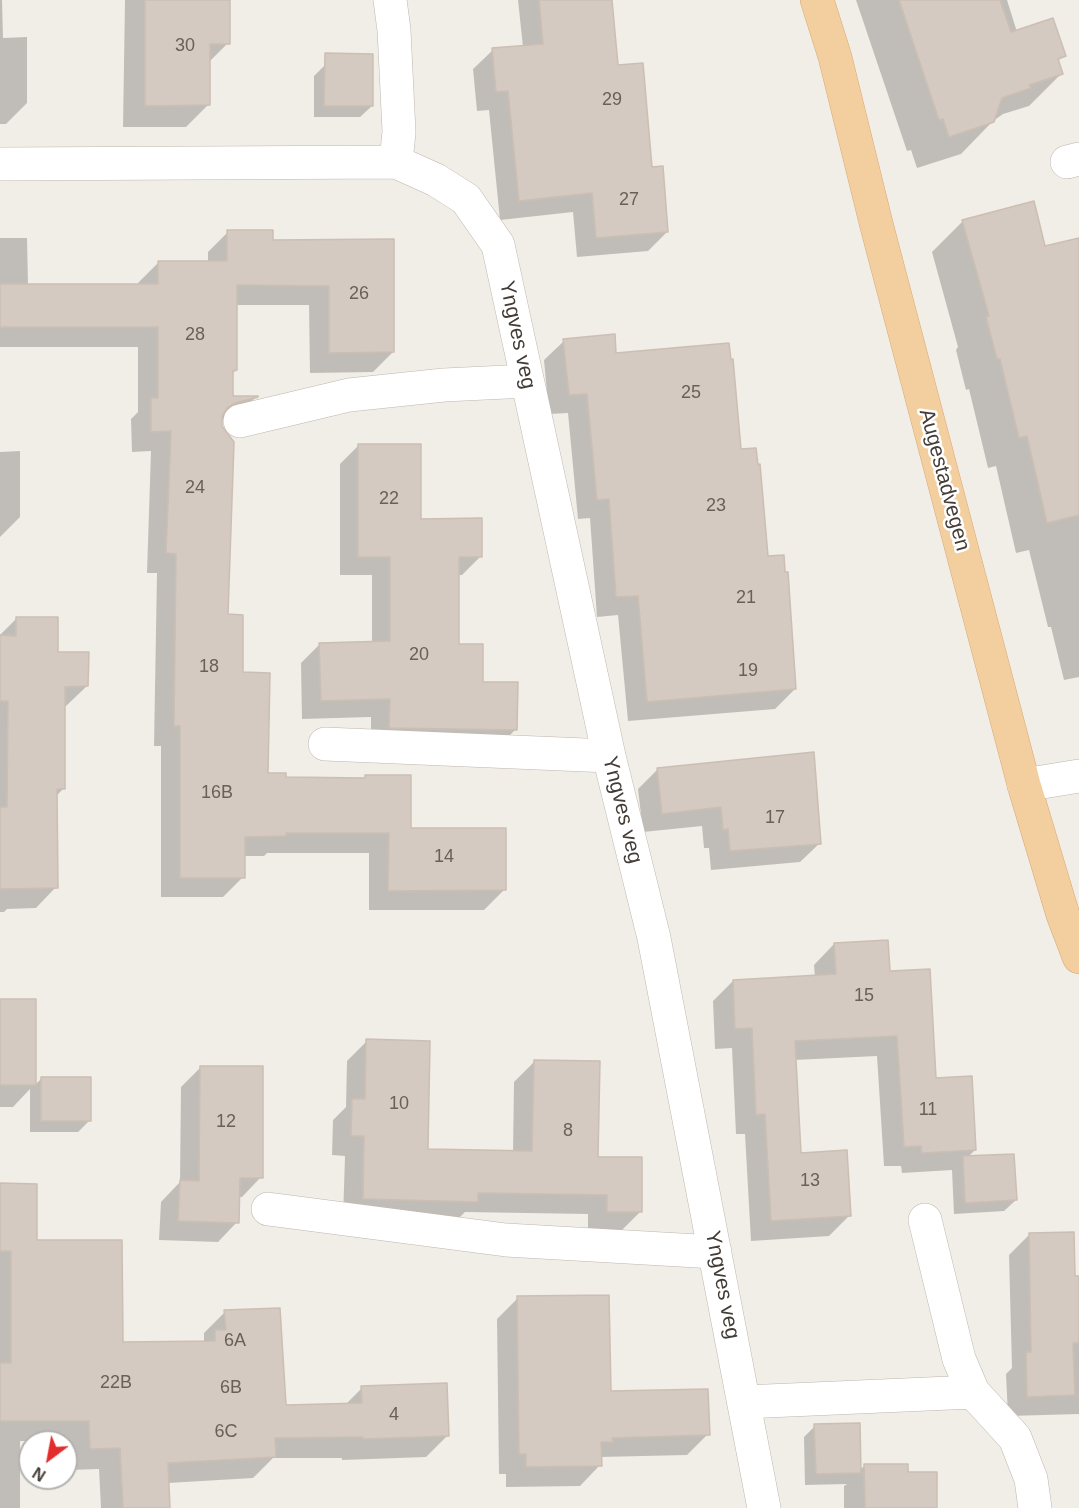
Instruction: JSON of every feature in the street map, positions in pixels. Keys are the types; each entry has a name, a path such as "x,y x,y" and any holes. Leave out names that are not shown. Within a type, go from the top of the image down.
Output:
{"main road":[{"name":"Augestadvegen","path":"817,0 835,57 877,228 1024,785 1063,915 1079,957"}],"street":[{"path":"390,0 394,30 399,132 396,162"},
{"name":"Yngves veg","path":"0,164 396,162 436,180 466,199 498,245 609,756 654,938 764,1508"},
{"path":"240,421 349,394 527,381"},
{"path":"325,744 609,756"},
{"path":"1024,785 1079,776"},
{"path":"268,1209 506,1240 716,1252"},
{"path":"925,1220 959,1359 973,1392 1015,1438 1031,1479 1035,1508"},
{"path":"744,1402 973,1392"}],"building":[{"path":"145,0 230,0 230,44 210,44 210,105 145,106"},
{"path":"539,0 612,0 618,65 643,63 652,167 663,166 668,232 596,238 592,193 519,201 508,91 496,92 492,48 543,44"},
{"path":"899,0 1000,0 1011,32 1053,18 1066,56 1058,59 1063,74 1029,85 1031,88 1002,98 994,122 949,137 943,119 939,120"},
{"path":"325,53 373,54 373,106 324,106"},
{"path":"1034,201 1045,246 1079,238 1079,515 1047,523 1027,436 1019,438 1000,359 997,359 986,317 989,316 962,220"},
{"path":"227,230 273,230 273,240 394,239 394,352 329,353 329,286 237,285 237,370 233,371 233,396 258,397 235,403 227,408 222,416 222,426 234,442 228,614 243,615 243,672 270,673 268,773 286,773 286,777 365,778 365,775 411,775 411,828 506,828 506,890 388,891 389,833 286,833 286,836 245,837 245,878 180,878 180,726 174,726 176,554 166,553 171,431 151,432 151,398 158,398 158,327 0,327 0,284 158,284 158,261 227,261"},
{"path":"615,334 616,353 729,343 731,360 733,359 741,449 756,448 758,465 760,464 768,556 784,555 785,572 788,572 796,689 647,702 638,596 616,597 609,499 597,500 587,394 569,395 563,339"},
{"path":"358,444 421,444 421,519 482,518 482,557 459,557 459,644 483,644 483,682 518,682 517,730 389,728 390,699 321,701 319,643 390,641 390,557 358,557"},
{"path":"16,617 58,617 58,652 89,652 88,686 65,687 65,789 57,789 58,888 0,889 0,807 7,807 8,701 0,701 0,635 16,636"},
{"path":"814,752 821,844 730,851 728,829 723,830 721,807 662,814 657,768"},
{"path":"888,940 890,971 930,969 936,1078 972,1076 976,1150 922,1153 921,1146 904,1147 897,1036 795,1041 801,1153 847,1150 851,1216 771,1221 765,1114 756,1115 752,1028 735,1029 733,980 836,974 834,943"},
{"path":"0,999 36,999 36,1085 0,1085"},
{"path":"366,1039 430,1041 428,1149 532,1151 534,1060 600,1061 598,1157 642,1157 642,1212 607,1212 607,1195 478,1193 478,1202 363,1199 364,1136 351,1136 352,1099 365,1099"},
{"path":"200,1066 263,1066 263,1178 240,1178 239,1223 178,1221 180,1180 199,1181"},
{"path":"41,1077 91,1077 91,1121 41,1121"},
{"path":"1014,1154 1017,1200 965,1203 963,1156"},
{"path":"0,1183 37,1184 37,1240 122,1240 123,1342 215,1341 215,1330 226,1330 224,1310 280,1308 286,1405 362,1403 361,1386 447,1383 449,1436 363,1439 363,1437 275,1438 276,1457 168,1463 170,1508 123,1508 120,1448 90,1449 89,1421 0,1421 0,1363 11,1363 11,1251 0,1251"},
{"path":"1074,1232 1075,1276 1079,1276 1079,1343 1073,1343 1075,1395 1027,1397 1026,1352 1031,1352 1029,1233"},
{"path":"609,1295 611,1391 708,1389 710,1435 612,1438 613,1442 601,1442 602,1466 526,1467 526,1454 519,1454 517,1296"},
{"path":"860,1423 861,1473 816,1474 814,1424"},
{"path":"864,1464 908,1464 908,1472 937,1472 937,1508 865,1508"}]}
